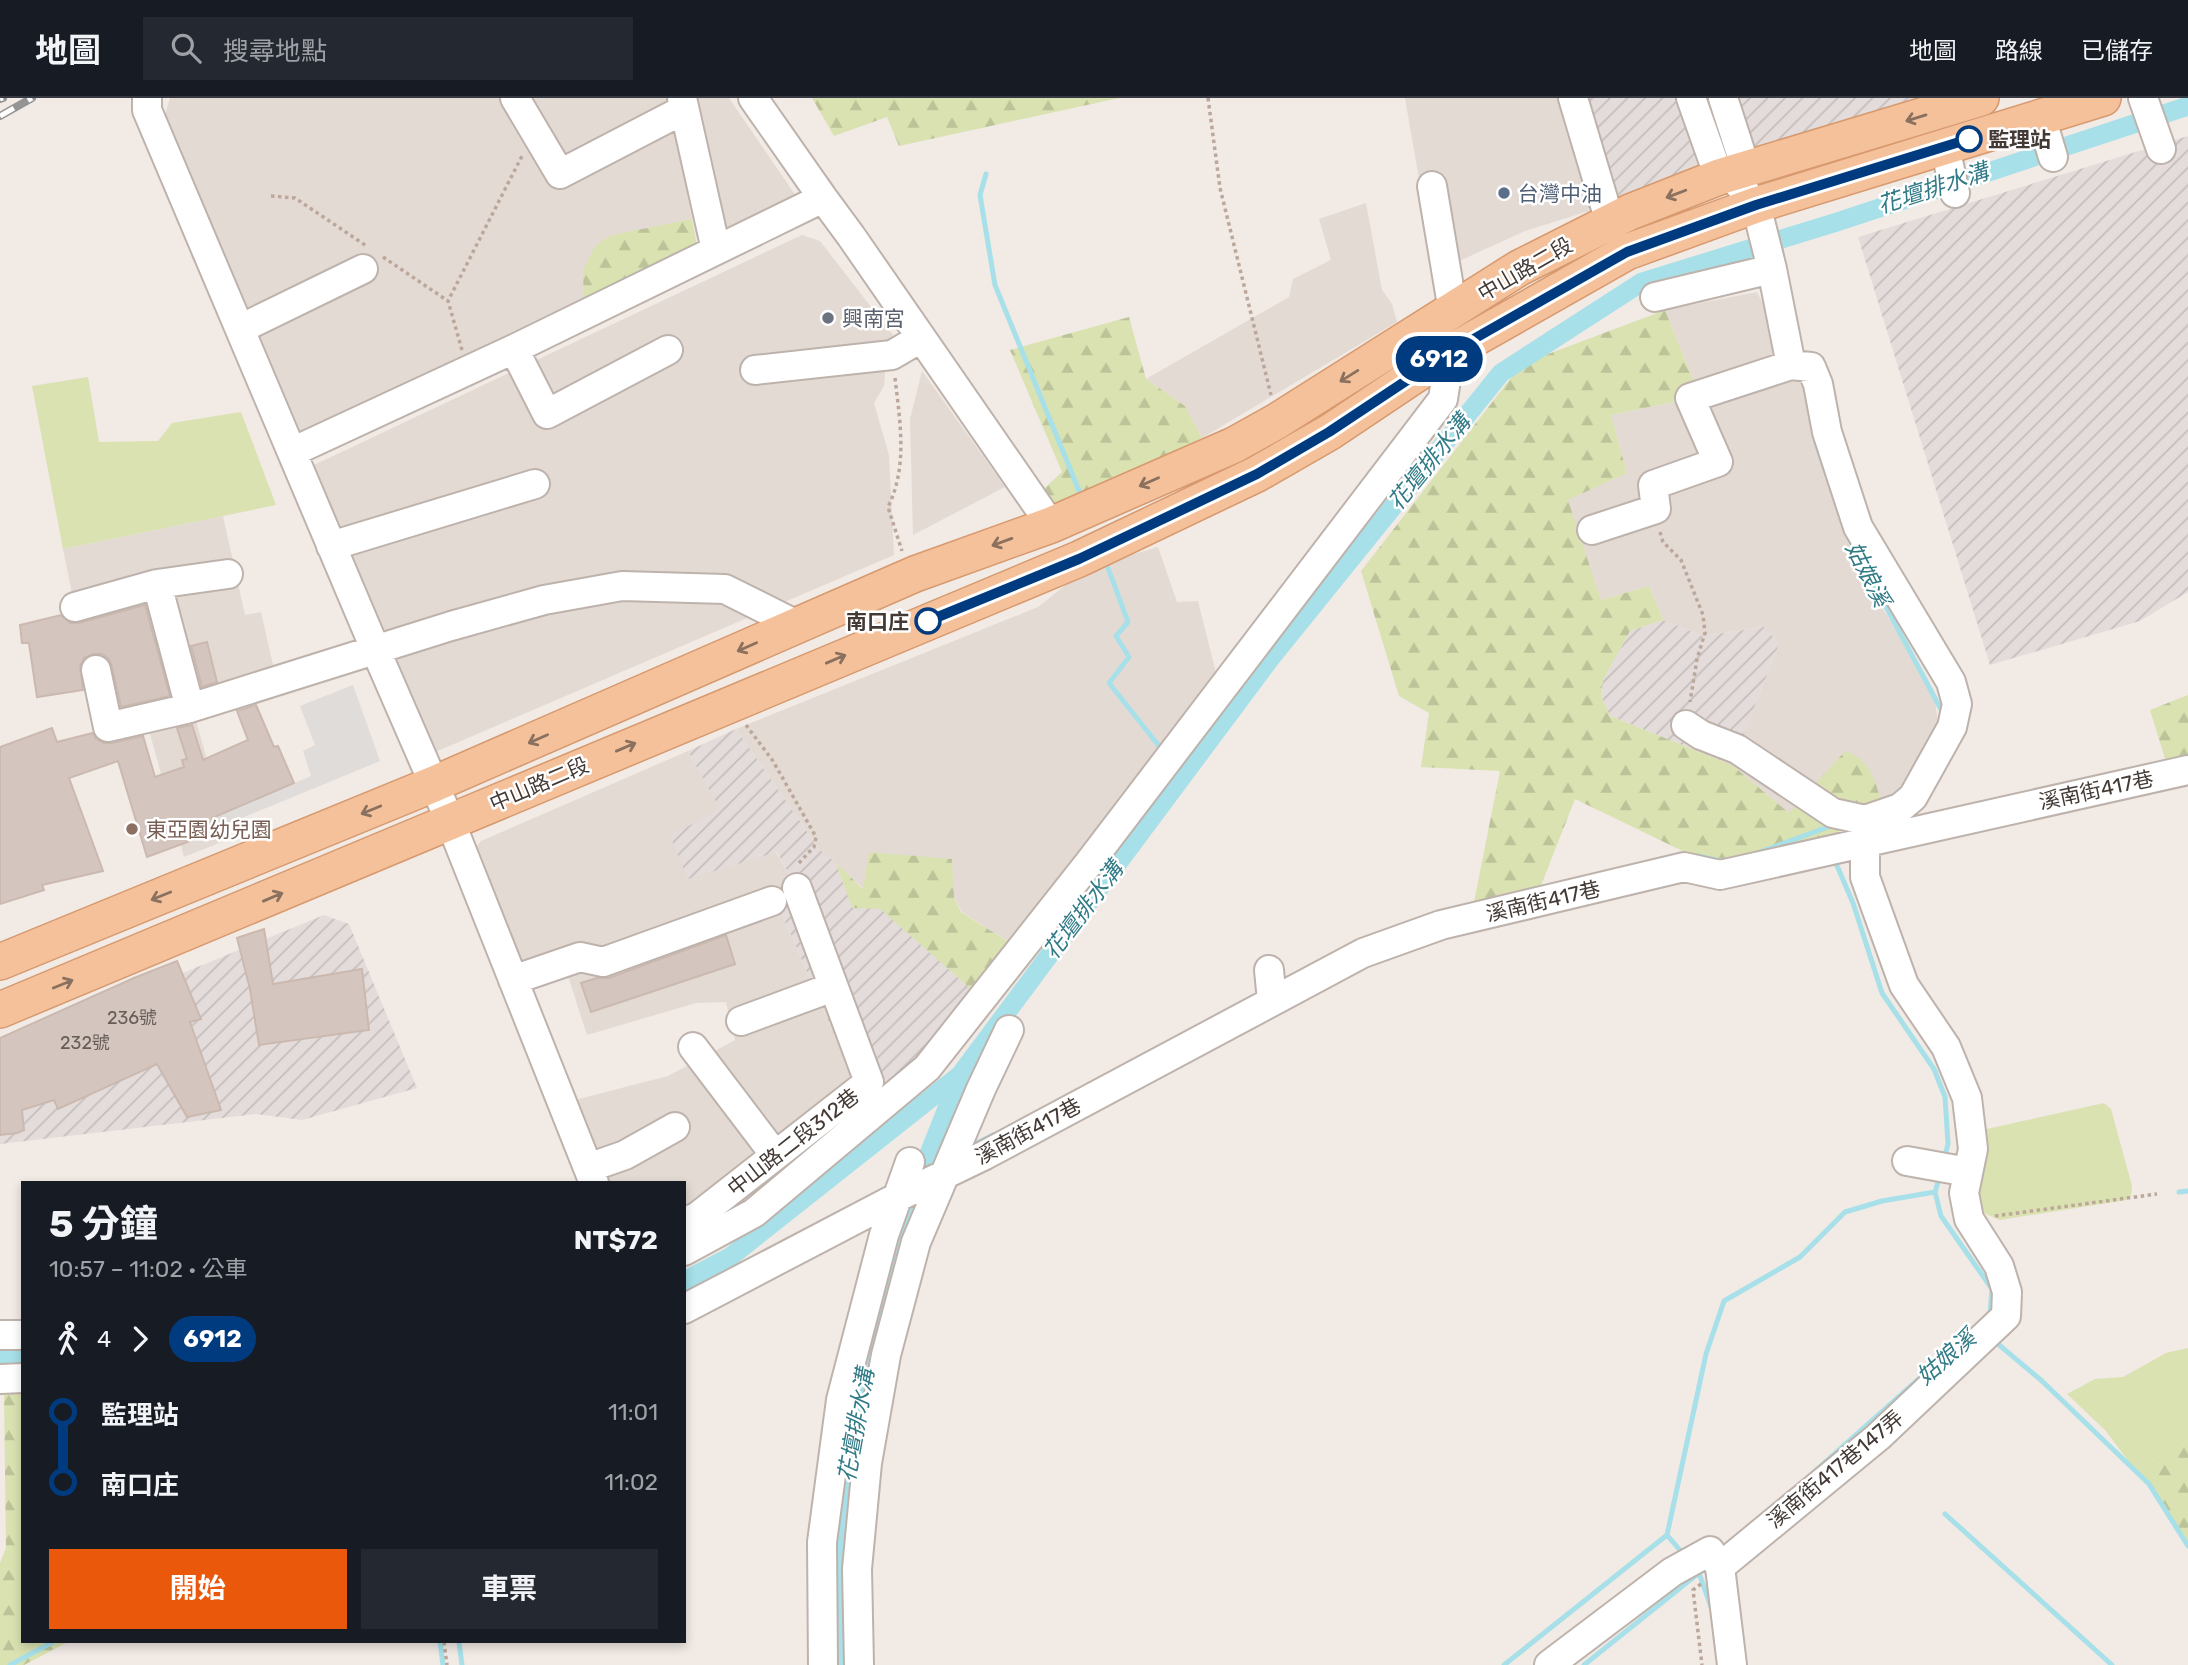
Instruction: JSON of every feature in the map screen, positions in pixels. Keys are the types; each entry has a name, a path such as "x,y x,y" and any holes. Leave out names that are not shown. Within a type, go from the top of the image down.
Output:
{"main road":[{"name":"中山路二段","path":"0,1010 161,944 797,625 915,574 1059,522 1234,444 1277,421 1519,268 1630,212 1732,173 1981,98"},
{"name":"中山路二段","path":"1,961 442,803 730,704 1079,559 1257,474 1329,432 1442,357 1627,252 1759,218 1945,147 2103,98"},
{"path":"915,574 942,616"}],"street":[{"path":"148,98 147,110 442,803 591,1176 675,1127"},
{"path":"515,98 559,174 682,104 716,250"},
{"path":"753,98 921,338 1059,522"},
{"path":"1573,98 1610,222"},
{"path":"1691,98 1759,218 1791,365"},
{"path":"1723,98 1732,173"},
{"path":"2143,98 2161,149"},
{"path":"2041,117 2053,157"},
{"path":"1945,147 1955,193"},
{"path":"1432,186 1453,311"},
{"path":"292,452 514,349 823,198"},
{"path":"240,329 372,258"},
{"path":"1655,297 1772,269"},
{"path":"755,370 892,355 921,338"},
{"path":"514,349 547,414 668,350"},
{"path":"686,1250 754,1213 927,1068 1090,863 1443,400 1447,373 1442,357"},
{"path":"1592,530 1656,509 1653,485 1718,462 1690,398 1791,365 1811,367 1818,384 1827,432 1857,527 1951,682 1957,704 1952,726 1913,797 1866,831 1833,813 1737,749 1701,735 1686,725"},
{"path":"331,545 535,484"},
{"path":"75,607 157,584 228,574"},
{"path":"157,584 190,708"},
{"path":"96,670 108,727 190,708 451,626 544,600 621,586 725,589 797,625"},
{"name":"溪南街417巷","path":"686,1308 898,1197 985,1155 1363,953 1441,925 1685,867 1720,875 1866,831 2188,770"},
{"name":"溪南街417巷147弄","path":"1715,1559 1878,1437 2006,1316 2007,1292 1999,1266 1969,1219 1964,1193 1973,1149 1967,1098 1946,1047 1904,985 1865,877 1866,831"},
{"name":"中山路二段312巷","path":"686,1222 698,1216 869,1082 797,888"},
{"path":"513,980 580,957 603,962 772,901"},
{"path":"1269,970 1272,1001"},
{"path":"741,1021 834,987"},
{"path":"859,1665 858,1569 867,1464 886,1355 916,1242 1009,1030"},
{"path":"693,1047 775,1155"},
{"path":"1908,1161 1968,1172"},
{"path":"823,1665 822,1542 841,1400 884,1235 910,1162"},
{"path":"0,1335 21,1335"},
{"path":"0,1379 21,1378"},
{"path":"1549,1665 1672,1572 1715,1559 1732,1665"}],"path":[{"path":"1209,98 1220,188 1277,421"},
{"path":"468,370 448,301 525,149"},
{"path":"271,196 295,198 372,258 448,301"},
{"path":"892,355 901,457 897,490 888,507 904,557 915,574"},
{"path":"1656,509 1663,542 1681,560 1703,615 1705,633 1697,659 1686,725"},
{"path":"730,704 773,761 816,837 814,847 803,856 795,868 797,888"},
{"path":"1969,1219 2157,1194"},
{"path":"444,1643 447,1665"}],"shaded area":[{"path":"170,98 668,98 692,219 612,236 596,245 584,307 302,444 164,118"},
{"path":"685,98 729,98 798,199 724,239"},
{"path":"1405,98 1563,98 1589,211 1525,231 1435,272"},
{"path":"1563,98 1703,98 1723,165 1589,211"},
{"path":"1720,98 1944,98 1739,159"},
{"path":"2188,136 2188,592 2140,621 1990,665 1858,237"},
{"path":"1366,203 1382,290 1392,304 1397,322 1202,438 1185,406 1146,379 1289,297 1293,279 1331,260 1319,219"},
{"path":"802,235 820,241 899,343 886,361 884,386 874,403 889,455 894,555 426,756 308,478 314,465"},
{"path":"1757,292 1808,393 1835,506 1868,586 1926,676 1935,701 1938,723 1893,812 1789,813 1732,765 1779,644 1763,627 1702,636 1663,620 1649,586 1601,600 1567,500 1627,473 1611,415 1683,400 1696,387 1665,310"},
{"path":"922,371 1005,487 913,535 910,419"},
{"path":"223,516 245,615 261,612 278,687 193,710 229,839 184,857 147,723 101,736 63,549"},
{"path":"1158,547 1177,602 1198,601 1216,673 1012,944 962,912 954,897 864,889 819,849 736,729 1038,607 1087,568"},
{"path":"1663,620 1702,636 1764,627 1779,644 1732,765 1610,716 1601,696 1603,680 1630,631"},
{"path":"353,685 380,761 215,829 212,818 311,776 303,751 315,745 300,706"},
{"path":"736,729 819,849 836,863 852,907 880,908 972,990 935,1044 871,1109 856,1086 779,907 791,878 777,852 688,879 670,836 720,809 688,751"},
{"path":"688,751 721,809 688,878 776,852 791,878 779,907 856,1086 686,1212 686,1181 604,1181 567,1102 668,1076 735,1040 726,1002 696,1003 587,1035 568,976 520,990 473,851 481,841"},
{"path":"324,915 349,924 417,1088 302,1120 256,1114 0,1144 0,1048"}],"green space":[{"path":"812,98 1119,98 899,146 887,117 834,136"},
{"path":"692,219 698,251 584,307 583,269 596,245 612,235"},
{"path":"1665,310 1696,387 1683,400 1611,415 1627,473 1568,500 1601,600 1649,586 1663,620 1630,631 1603,680 1601,696 1610,716 1732,765 1789,813 1845,751 1855,755 1868,768 1885,813 1843,822 1832,849 1708,874 1695,857 1575,799 1538,893 1473,907 1500,771 1421,767 1429,713 1399,696 1361,571 1511,378 1543,356"},
{"path":"1129,317 1146,379 1185,406 1202,438 1055,509 1045,488 1062,472 1010,350"},
{"path":"88,377 99,442 158,441 172,423 241,412 276,505 63,549 32,386"},
{"path":"2188,695 2188,771 2170,775 2150,710"},
{"path":"869,852 952,859 954,897 961,912 1012,944 972,990 880,909 852,908 836,863 863,889"},
{"path":"2104,1103 2111,1109 2132,1186 2131,1196 2126,1200 2000,1220 1981,1212 1975,1204 1978,1131"},
{"path":"2188,1348 2188,1441 2135,1470 2106,1431 2067,1394 2095,1379 2123,1377 2166,1353"},
{"path":"21,1392 21,1643 66,1643 24,1665 0,1665 0,1563 6,1548 4,1393"},
{"path":"2188,1441 2188,1547 2162,1504 2135,1470"}],"building":[{"path":"145,605 170,696 121,707 109,659 102,654 93,654 84,658 80,666 83,690 37,697 29,643 22,643 20,625 61,615 70,623 79,623"},
{"path":"207,642 217,682 202,687 191,646"},
{"path":"256,705 274,747 278,746 294,783 212,818 215,829 147,857 118,761 69,778 103,871 42,885 44,890 0,904 0,747 52,728 57,742 93,733 96,739 104,743 143,736 155,777 184,767 182,760 187,759 177,728 192,725 203,760 248,740 237,711"},
{"path":"264,929 273,984 362,969 369,1030 259,1045 250,989 237,938"},
{"path":"726,935 735,964 591,1012 581,983 597,978 609,978"},
{"path":"177,961 201,1019 190,1022 221,1110 187,1117 157,1064 58,1109 54,1100 22,1110 24,1130 0,1135 0,1038"}],"waterway":[{"name":"花壇排水溝","path":"686,1280 730,1257 960,1075 1270,659 1501,373 1642,282 1837,222 2188,106"},
{"path":"986,174 980,195 995,285 1082,498"},
{"name":"姑娘溪","path":"1780,240 1782,254"},
{"name":"姑娘溪","path":"1816,443 1832,490"},
{"name":"姑娘溪","path":"1848,536 1944,715"},
{"path":"1105,560 1128,622 1116,636 1129,657 1109,683 1163,751"},
{"path":"1175,767 1183,776"},
{"path":"1760,852 1828,827"},
{"path":"1693,857 1721,861"},
{"name":"姑娘溪","path":"1835,861 1853,903 1882,993 1934,1069 1945,1097 1948,1144 1944,1159"},
{"name":"花壇排水溝","path":"843,1665 844,1481 868,1351 923,1169 959,1078"},
{"path":"967,1148 993,1135"},
{"path":"917,1173 940,1161"},
{"name":"姑娘溪","path":"1940,1175 1935,1192 1941,1216 1992,1289 1990,1314 1987,1318"},
{"path":"2179,1192 2188,1191"},
{"path":"1504,1665 1667,1535 1706,1354 1724,1301 1800,1257 1845,1212 1882,1201 1935,1192"},
{"path":"1992,1339 2042,1381 2149,1484 2188,1546"},
{"name":"花壇排水溝","path":"0,1360 21,1358"},
{"name":"姑娘溪","path":"1814,1472 1941,1359"},
{"path":"1945,1514 2112,1665"},
{"path":"1667,1535 1684,1555"},
{"name":"姑娘溪","path":"1584,1665 1705,1568"},
{"path":"1699,1573 1712,1610"},
{"path":"10,1665 51,1643"},
{"path":"440,1643 443,1665"},
{"path":"459,1643 462,1665"}],"railway":[{"path":"0,116 32,98"}],"bus line":[{"name":"6912","path":"928,621 1079,559 1257,474 1329,432 1442,357 1627,252 1756,205 1969,139"}],"place":[{"name":"監理站","path":"1969,139"},
{"name":"台灣中油","path":"1504,193"},
{"name":"興南宮","path":"828,318"},
{"name":"南口庄","path":"928,621"},
{"name":"東亞園幼兒園","path":"132,829"}]}
